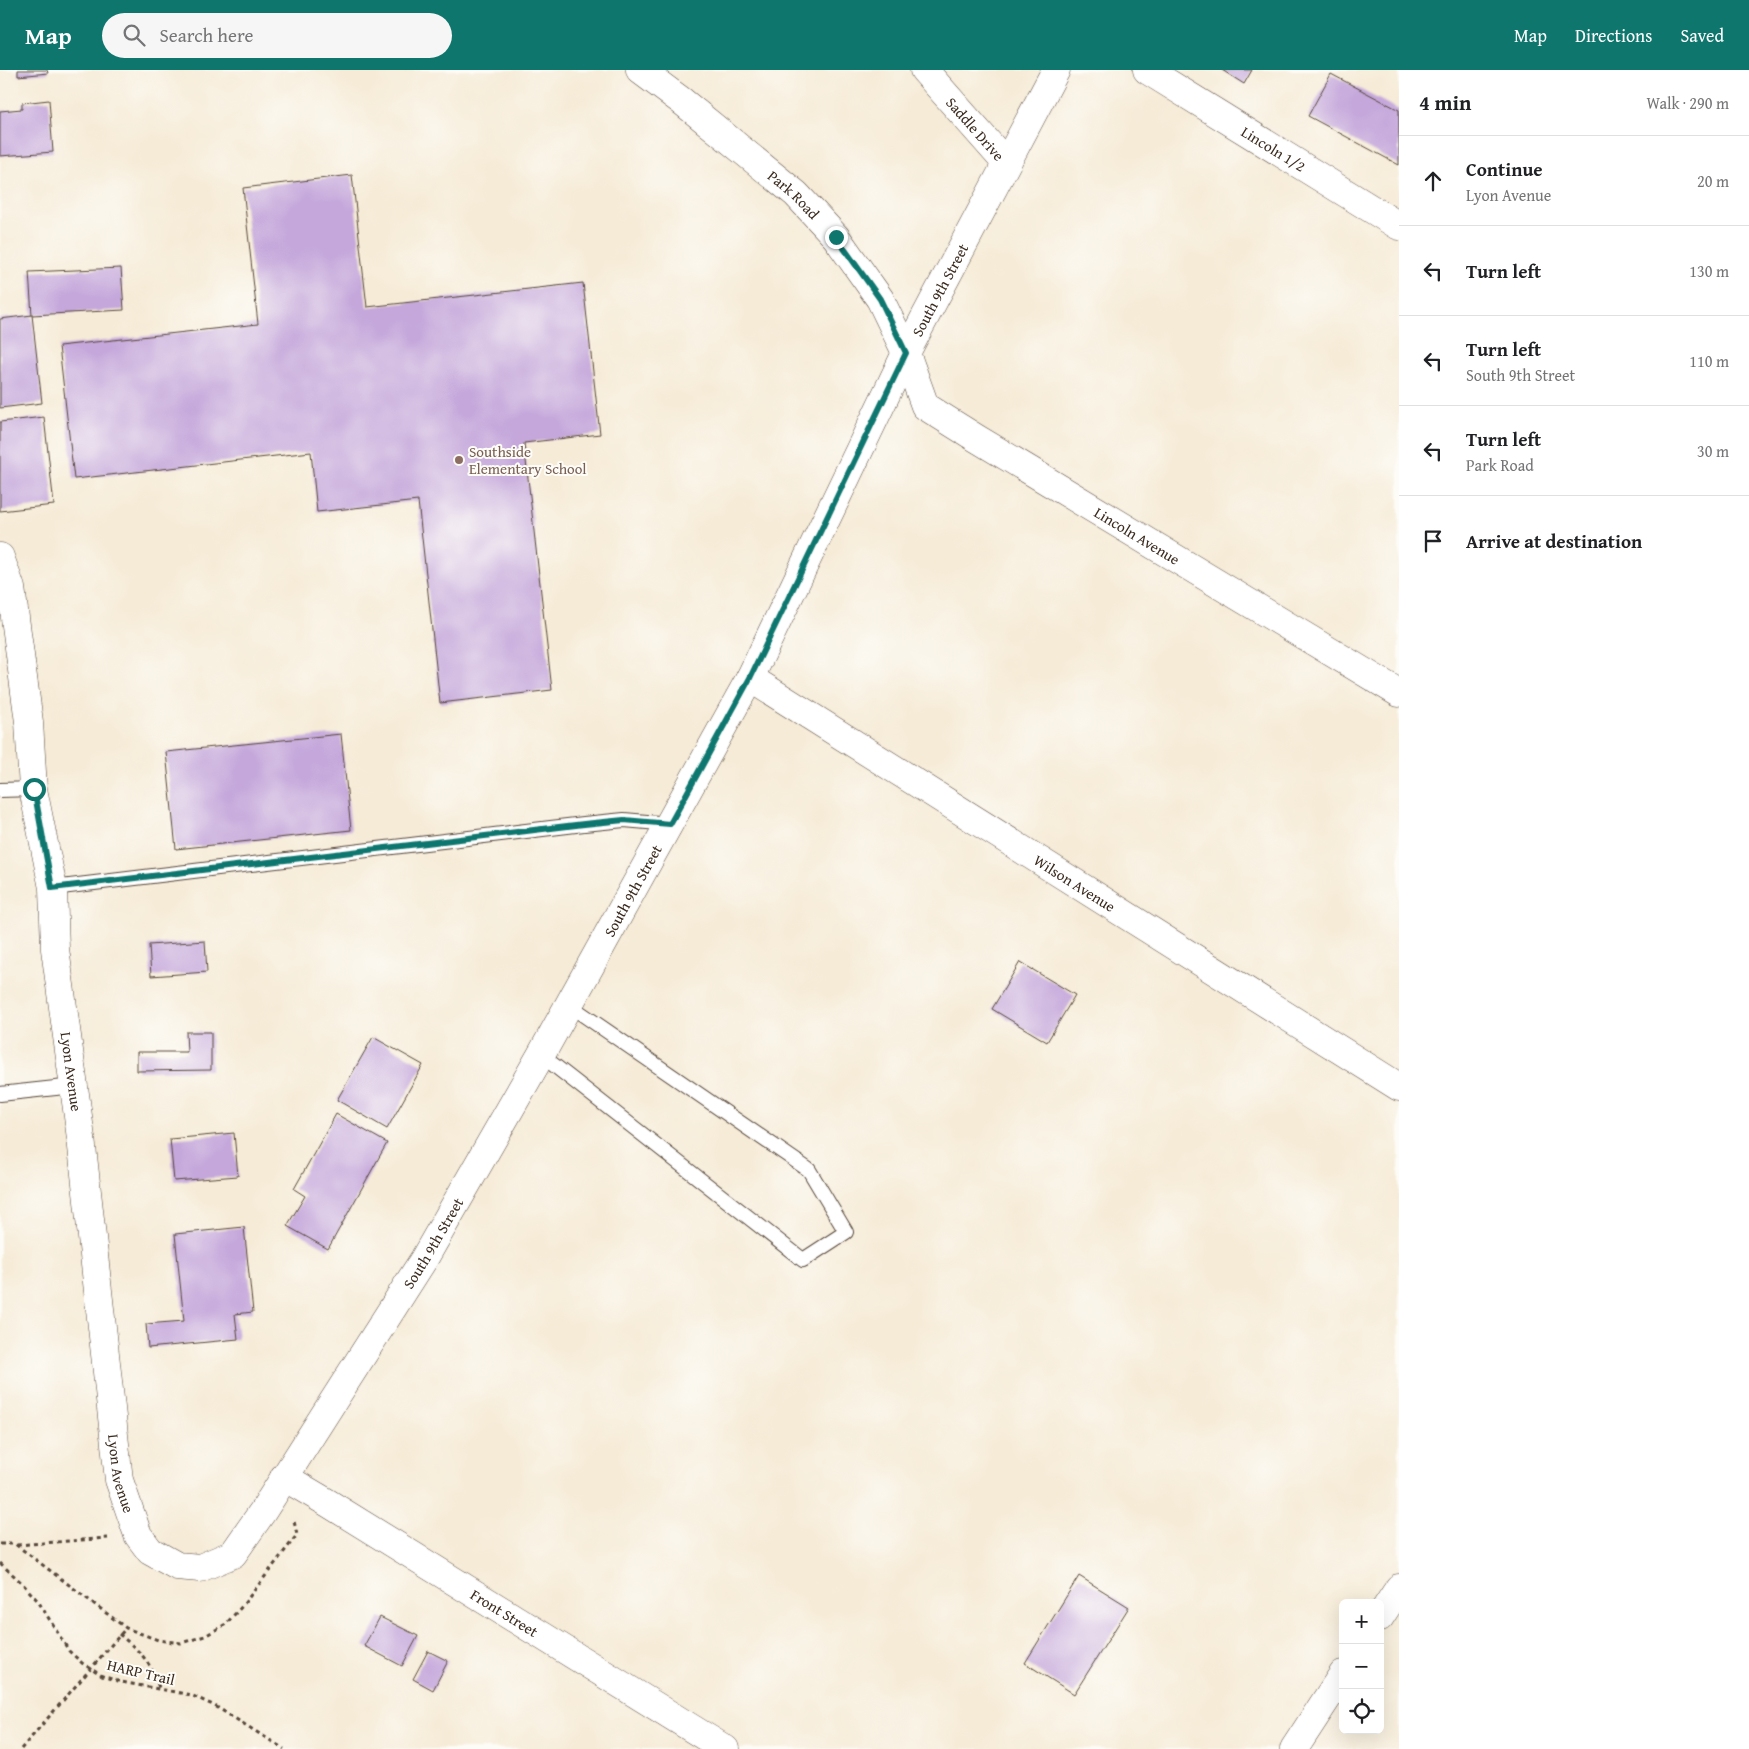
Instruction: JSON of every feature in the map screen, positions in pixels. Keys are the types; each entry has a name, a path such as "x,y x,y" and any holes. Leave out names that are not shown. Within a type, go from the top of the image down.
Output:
{"street":[{"name":"Park Road","path":"640,70 683,102 796,194 836,237 880,299 906,353"},
{"name":"Saddle Drive","path":"924,70 1006,163"},
{"name":"South 9th Street","path":"178,1566 200,1568 233,1554 263,1511 424,1259 541,1055 750,678 906,353 1056,70"},
{"name":"Lincoln 1/2","path":"1147,70 1399,226"},
{"name":"Lincoln Avenue","path":"906,353 925,406 1399,693"},
{"name":"Lyon Avenue","path":"0,557 11,588 8,628 29,722 34,789 52,888 55,949 74,1086 119,1480 138,1536 150,1551 178,1566"},
{"name":"Wilson Avenue","path":"750,678 1399,1087"},
{"name":"Front Street","path":"284,1477 725,1749"},
{"path":"1384,1611 1399,1588"},
{"path":"1294,1749 1339,1680"}],"lane":[{"path":"0,790 34,789"},
{"path":"52,888 584,824 624,820 670,824"},
{"path":"541,1055 803,1260 846,1232 809,1170 569,1005"},
{"path":"0,1094 74,1086"}],"path":[{"path":"297,1535 301,1529"},
{"path":"16,1545 138,1536"},
{"name":"HARP Trail","path":"0,1563 38,1601 69,1651 82,1663 102,1676 122,1682 191,1695 214,1706 284,1749"},
{"path":"21,1749 126,1628"},
{"path":"119,1634 141,1653 154,1670 160,1689"}],"building":[{"path":"18,70 47,70 48,73 18,76"},
{"path":"1222,70 1252,70 1244,84"},
{"path":"1331,74 1399,110 1399,165 1308,116"},
{"path":"49,100 53,152 0,156 0,111 22,109 22,103"},
{"path":"352,175 367,307 583,283 600,434 524,443 552,690 440,703 418,501 317,512 311,452 74,479 59,346 258,324 243,188"},
{"path":"121,268 124,310 32,315 29,272"},
{"path":"32,315 42,403 0,408 0,319"},
{"path":"44,417 54,505 0,511 0,422"},
{"path":"341,734 351,830 176,849 166,752"},
{"path":"205,941 207,972 151,976 149,945"},
{"path":"1020,962 1075,995 1047,1042 992,1009"},
{"path":"186,1032 211,1032 211,1070 137,1071 137,1052 187,1052"},
{"path":"373,1037 423,1065 387,1129 337,1100"},
{"path":"336,1114 387,1143 328,1249 287,1226 305,1196 294,1189"},
{"path":"234,1133 238,1176 174,1181 170,1139"},
{"path":"244,1227 253,1312 235,1314 238,1339 148,1348 146,1324 184,1321 175,1234"},
{"path":"1079,1576 1129,1607 1074,1694 1025,1663"},
{"path":"380,1617 418,1636 402,1666 364,1646"},
{"path":"428,1651 448,1661 433,1690 413,1679"}],"place":[{"name":"Southside Elementary School","path":"459,460"}],"route":[{"path":"34,789 52,888 584,824 624,820 670,824 750,678 906,353 880,299 836,237"}]}
